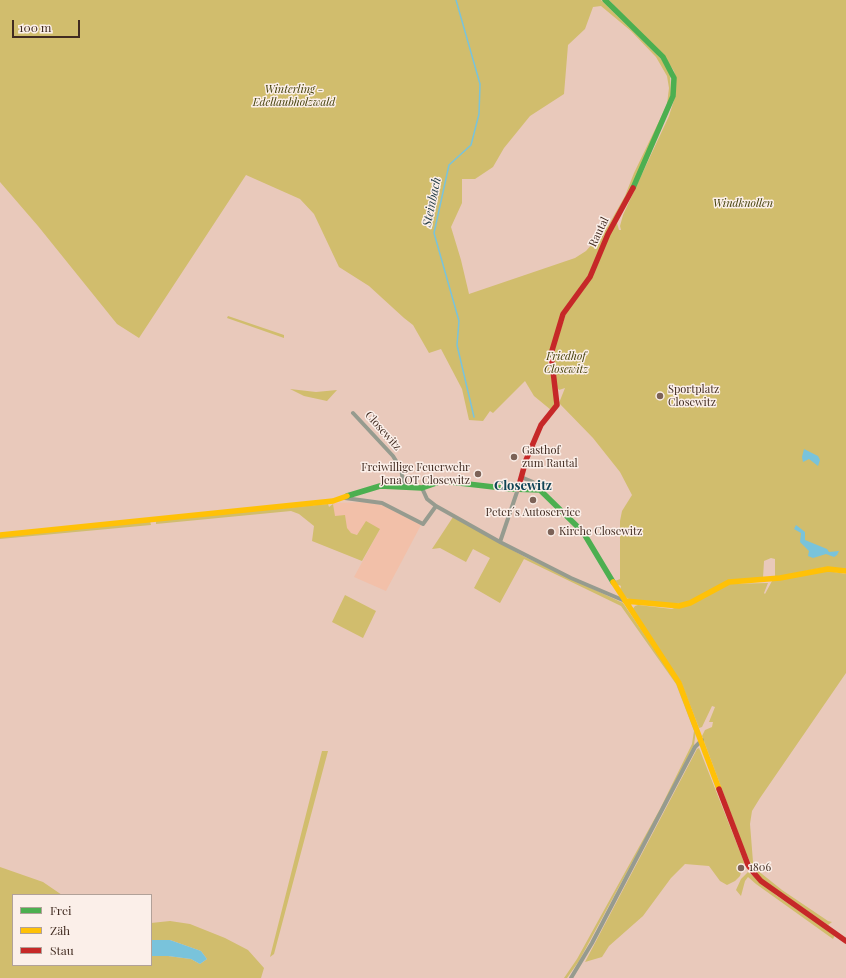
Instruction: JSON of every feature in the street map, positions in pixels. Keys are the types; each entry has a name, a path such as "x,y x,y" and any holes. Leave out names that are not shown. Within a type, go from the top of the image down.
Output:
{"street":[{"name":"Rautal","path":"518,489 526,460 541,425 557,405 551,354 563,314 590,277 608,234 634,187 673,96 674,78 663,57 605,0"},
{"name":"Closewitz","path":"353,413 393,456 401,469 404,486"},
{"path":"521,477 533,482 537,489 547,496 583,532 625,601 679,683 748,864 756,877 846,941"},
{"path":"0,535 331,501 345,498 380,486 422,488 442,481 453,481 518,489 537,489"},
{"path":"422,488 427,499 436,506 500,542 559,572 625,601 664,606 679,606 690,603 719,586 729,582 770,579 828,569 846,571"},
{"path":"500,542 518,489"},
{"path":"345,498 382,504 423,524 436,506"},
{"path":"571,978 592,943 695,747 702,740"}],"shaded area":[{"path":"363,502 382,505 421,525 386,591 354,577 380,529 357,535 351,533 334,516 333,503"}],"green space":[{"name":"Winterling - Edellaubholzwald","path":"0,0 601,0 662,60 670,75 671,96 632,186 588,277 561,313 548,362 555,395 555,403 551,410 534,396 525,381 493,413 490,411 483,421 469,420 462,389 441,349 429,353 413,325 369,286 339,267 314,214 300,199 246,175 139,338 117,324 38,226 0,182","holes":["601,6 631,31 656,57 667,76 669,88 667,104 634,173 625,196 608,226 586,251 575,258 469,294 451,227 462,203 462,179 475,179 493,167 504,148 530,116 564,94 568,45 585,29 593,7"]},
{"path":"609,0 846,0 846,569 826,567 775,577 775,559 771,558 764,561 763,578 741,579 684,603 670,604 631,600 625,597 620,590 621,586 617,586 615,581 620,579 620,521 622,511 632,495 620,472 593,438 559,403 565,388 559,390 557,387 553,354 566,313 584,289 615,224 617,223 619,230 621,230 620,226 623,215 669,116 675,97 676,79 674,71 664,56"},
{"path":"228,316 284,335 284,338 227,318"},
{"path":"290,389 316,392 337,390 327,401 304,396"},
{"path":"328,504 329,507 333,504 335,516 345,515 347,528 351,533 357,535 366,521 380,529 362,561 312,541 314,526 299,514 291,511 156,524 156,520"},
{"path":"453,517 525,557 623,603 678,684 696,730 694,745 668,796 579,961 567,978 564,978 577,959 660,809 692,744 694,731 676,684 621,606 524,559 500,603 474,588 490,558 473,549 466,562 440,548 432,549"},
{"path":"150,521 151,525 0,539 0,537"},
{"path":"828,571 846,574 846,673 760,798 752,811 750,824 753,862 757,870 782,890 828,921 832,922 828,925 763,880 755,872 745,851 702,736 705,730 712,727 713,722 709,722 715,707 712,706 702,727 699,728 681,682 632,610 638,605 672,609 729,584 768,583 764,593 765,594 772,581"},
{"path":"345,595 376,611 363,638 332,622"},
{"path":"699,748 744,862 740,876 735,881 727,885 720,881 709,866 685,864 671,878 643,916 609,946 602,957 585,962 697,749"},
{"path":"322,751 328,751 274,954 270,957"},
{"path":"0,867 43,882 61,894 12,894 12,966 152,966 152,956 168,956 191,959 200,964 207,959 201,951 170,940 152,940 152,923 170,921 190,924 225,938 248,950 264,968 261,978 0,978"},
{"path":"748,872 777,896 835,935 833,939 748,877 745,881 741,896 736,890 741,879"}],"water":[{"path":"804,449 818,456 820,460 818,466 809,459 803,462 802,457"},
{"path":"796,525 805,532 805,540 827,549 829,552 839,551 837,555 834,557 826,554 813,558 808,556 809,551 800,542 801,533 794,529"},
{"path":"152,940 170,940 201,951 207,959 200,964 191,959 168,956 152,956"}],"waterway":[{"name":"Steinbach","path":"456,0 480,84 479,114 471,145 449,165 434,233 459,321 457,345 474,417"}],"traffic: fast":[{"path":"605,0 663,57 674,78 673,96 633,188"},
{"path":"347,496 380,486 422,488 442,481 511,489 540,490 583,532 613,582"}],"traffic: slow":[{"path":"0,535 333,501 347,496"},
{"path":"625,601 679,606 690,603 729,582 780,578 828,569 846,571"},
{"path":"613,582 679,683 719,789"}],"traffic: jam":[{"path":"518,489 526,460 541,425 557,405 551,354 563,314 590,277 608,234 633,188"},
{"path":"719,789 748,865 753,872 761,881 846,941"}],"place":[{"name":"Sportplatz Closewitz","path":"660,396"},
{"name":"Gasthof zum Rautal","path":"514,457"},
{"name":"Freiwillige Feuerwehr Jena OT Closewitz","path":"478,474"},
{"name":"Peter´s Autoservice","path":"533,500"},
{"name":"Kirche Closewitz","path":"551,532"},
{"name":"1806","path":"741,868"}],"district":[{"name":"Closewitz","path":"523,486"}],"park label":[{"name":"Windknollen","path":"743,204"},
{"name":"Friedhof Closewitz","path":"566,363"}]}
